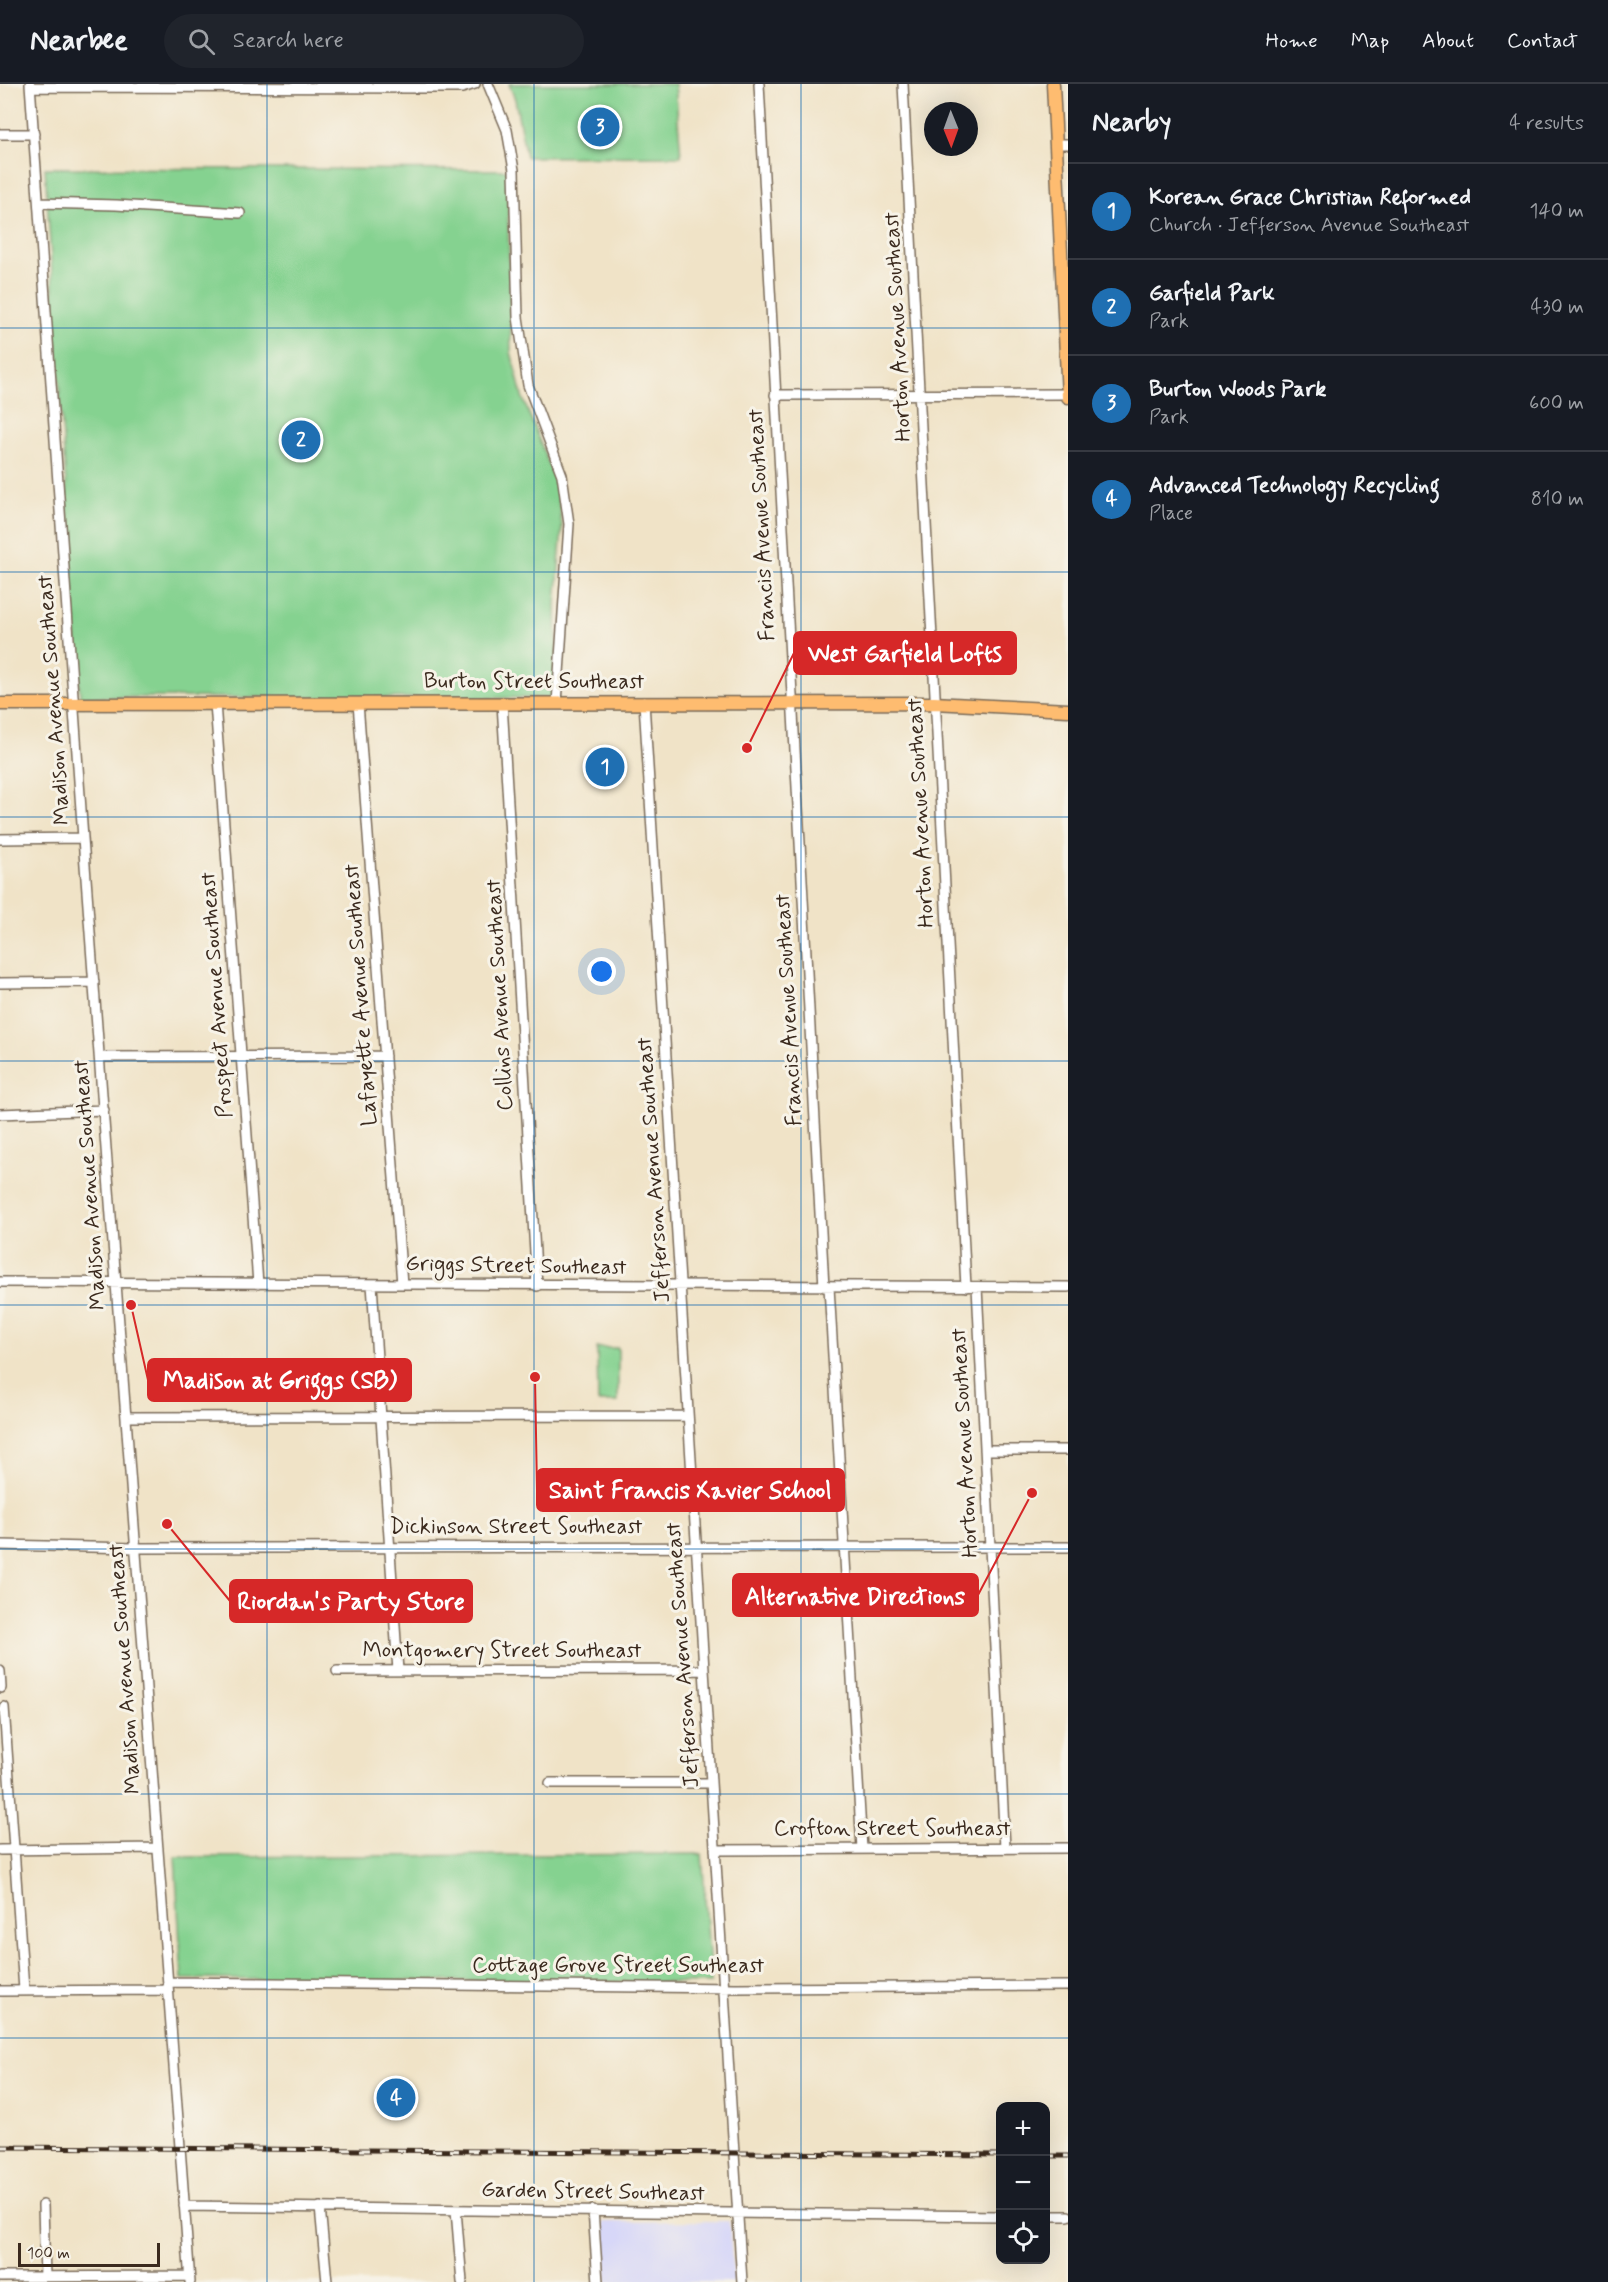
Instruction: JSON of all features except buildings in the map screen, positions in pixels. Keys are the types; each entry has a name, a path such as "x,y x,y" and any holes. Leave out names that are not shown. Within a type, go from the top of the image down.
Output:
{"main road":[{"path":"1053,84 1062,144 1068,396"},
{"name":"Burton Street Southeast","path":"0,704 934,703 1068,710"}],"street":[{"path":"31,85 462,88 475,84"},
{"path":"488,84 507,130 514,170 518,317 528,385 562,474 570,524 557,702"},
{"name":"Francis Avenue Southeast","path":"759,84 790,703 862,1849"},
{"name":"Horton Avenue Southeast","path":"903,84 922,396 934,703 966,1287"},
{"name":"Madison Avenue Southeast","path":"31,85 83,838 118,1283 135,1548 190,2279"},
{"path":"0,134 34,134"},
{"path":"39,203 116,205 240,213"},
{"path":"775,395 1068,396"},
{"name":"Jefferson Avenue Southeast","path":"644,702 742,2282"},
{"name":"Prospect Avenue Southeast","path":"215,703 258,1284"},
{"name":"Lafayette Avenue Southeast","path":"358,703 402,1284"},
{"name":"Collins Avenue Southeast","path":"502,703 537,1286"},
{"path":"0,839 83,838"},
{"path":"0,983 94,982"},
{"path":"100,1057 385,1056"},
{"path":"0,1114 104,1110"},
{"name":"Griggs Street Southeast","path":"0,1282 681,1287 1068,1287"},
{"path":"372,1284 399,1671"},
{"name":"Horton Avenue Southeast","path":"977,1287 1005,1848"},
{"path":"127,1417 688,1416"},
{"path":"985,1450 1068,1450"},
{"name":"Dickinson Street Southeast","path":"0,1545 135,1548 1068,1547"},
{"name":"Montgomery Street Southeast","path":"337,1671 703,1670"},
{"path":"0,1671 1,1688"},
{"path":"4,1707 24,1990"},
{"path":"550,1783 711,1783"},
{"path":"0,1850 158,1848"},
{"name":"Crofton Street Southeast","path":"715,1850 1068,1848"},
{"name":"Cottage Grove Street Southeast","path":"0,1991 168,1986 723,1988 1068,1986"},
{"path":"43,2205 45,2277"},
{"name":"Garden Street Southeast","path":"184,2206 593,2210 737,2215 996,2216"},
{"path":"320,2207 327,2282"},
{"path":"456,2210 462,2282"},
{"path":"593,2210 598,2282"},
{"path":"1050,2216 1068,2216"},
{"path":"0,2277 190,2279"}],"shaded area":[{"path":"729,2221 734,2282 607,2282 603,2222"}],"green space":[{"path":"509,84 675,84 681,156 526,157 515,99"},
{"path":"45,168 507,170 511,352 522,396 556,483 562,526 556,605 558,698 80,697"},
{"path":"597,1348 618,1348 618,1402 598,1402"},
{"path":"702,1854 711,1983 182,1979 175,1857"}],"railway":[{"path":"0,2147 996,2155"},
{"path":"1050,2156 1068,2156"}],"place":[{"name":"Burton Woods Park","path":"600,127"},
{"name":"Garfield Park","path":"301,440"},
{"name":"West Garfield Lofts","path":"747,748"},
{"name":"Korean Grace Christian Reformed","path":"605,767"},
{"name":"Madison at Griggs (SB)","path":"131,1305"},
{"name":"Saint Francis Xavier School","path":"535,1377"},
{"name":"Alternative Directions","path":"1032,1493"},
{"name":"Riordan's Party Store","path":"167,1524"},
{"name":"Advanced Technology Recycling","path":"396,2098"}]}
